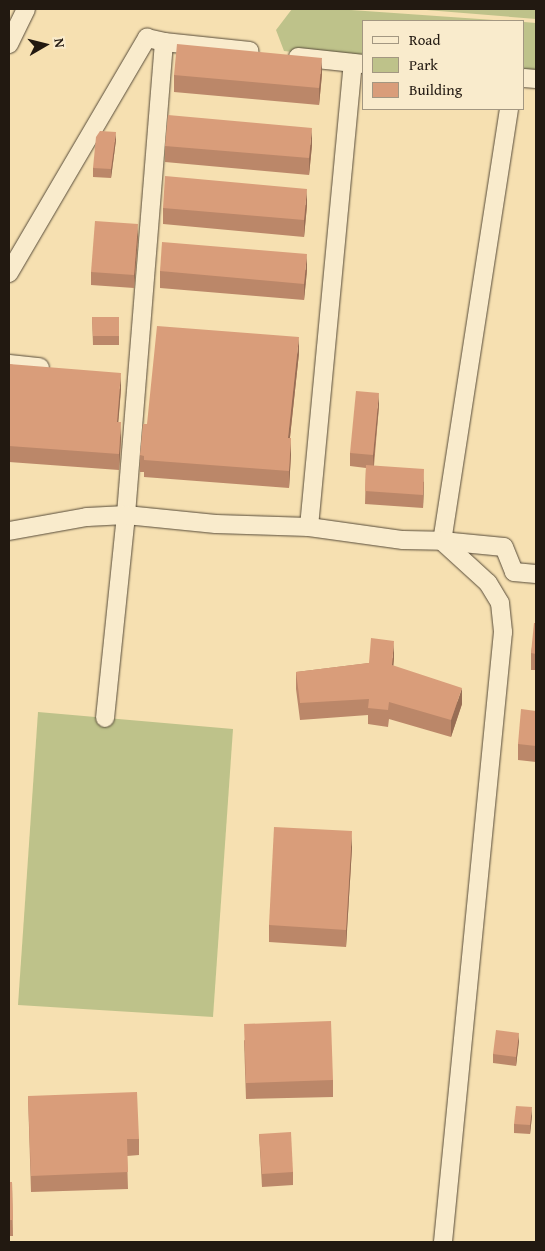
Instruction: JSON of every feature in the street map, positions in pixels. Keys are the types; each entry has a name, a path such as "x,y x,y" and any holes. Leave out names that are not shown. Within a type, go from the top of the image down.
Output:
{"street":[{"path":"9,44 26,9"},
{"path":"9,273 147,38 164,42 359,64 309,527"},
{"path":"105,718 126,516 164,42"},
{"path":"442,541 508,110"},
{"path":"9,364 58,369"},
{"path":"118,376 137,378"},
{"path":"9,530 87,517 126,516 216,524 309,527 403,540 442,541 504,547 514,572 536,574"},
{"path":"442,541 488,583 500,603 503,632 443,1242"}],"green space":[{"path":"292,9 351,10 494,20 362,20 362,60 284,51 276,30"},
{"path":"414,9 536,9 536,19"},
{"path":"525,22 536,23 536,76 525,74"},
{"path":"38,712 233,729 213,1017 18,1005"}],"building":[{"path":"177,44 322,58 319,88 174,75"},
{"path":"168,115 312,128 309,158 165,146"},
{"path":"100,131 116,132 111,169 93,168 96,137"},
{"path":"165,176 307,189 304,220 163,208"},
{"path":"95,221 138,224 134,275 91,272"},
{"path":"162,242 307,254 304,284 160,271"},
{"path":"92,317 119,317 119,336 93,336"},
{"path":"157,326 299,337 288,438 291,438 289,471 144,460 144,456 140,455 143,424 147,424"},
{"path":"9,364 121,373 117,422 121,422 119,454 9,446"},
{"path":"356,391 379,393 373,455 350,453"},
{"path":"366,465 424,469 423,495 365,491"},
{"path":"534,623 536,623 536,654 531,653"},
{"path":"371,638 394,641 392,665 462,688 451,720 389,702 388,710 368,708 369,699 300,703 296,672 369,663"},
{"path":"521,709 536,711 536,746 518,744"},
{"path":"274,827 352,831 346,930 269,925"},
{"path":"331,1021 333,1080 246,1083 244,1024"},
{"path":"496,1030 519,1033 516,1057 493,1054"},
{"path":"137,1092 139,1139 127,1139 128,1172 31,1176 28,1096"},
{"path":"516,1106 532,1107 530,1125 514,1124"},
{"path":"291,1132 293,1172 262,1174 259,1134"},
{"path":"9,1182 12,1182 13,1220 9,1220"}]}
